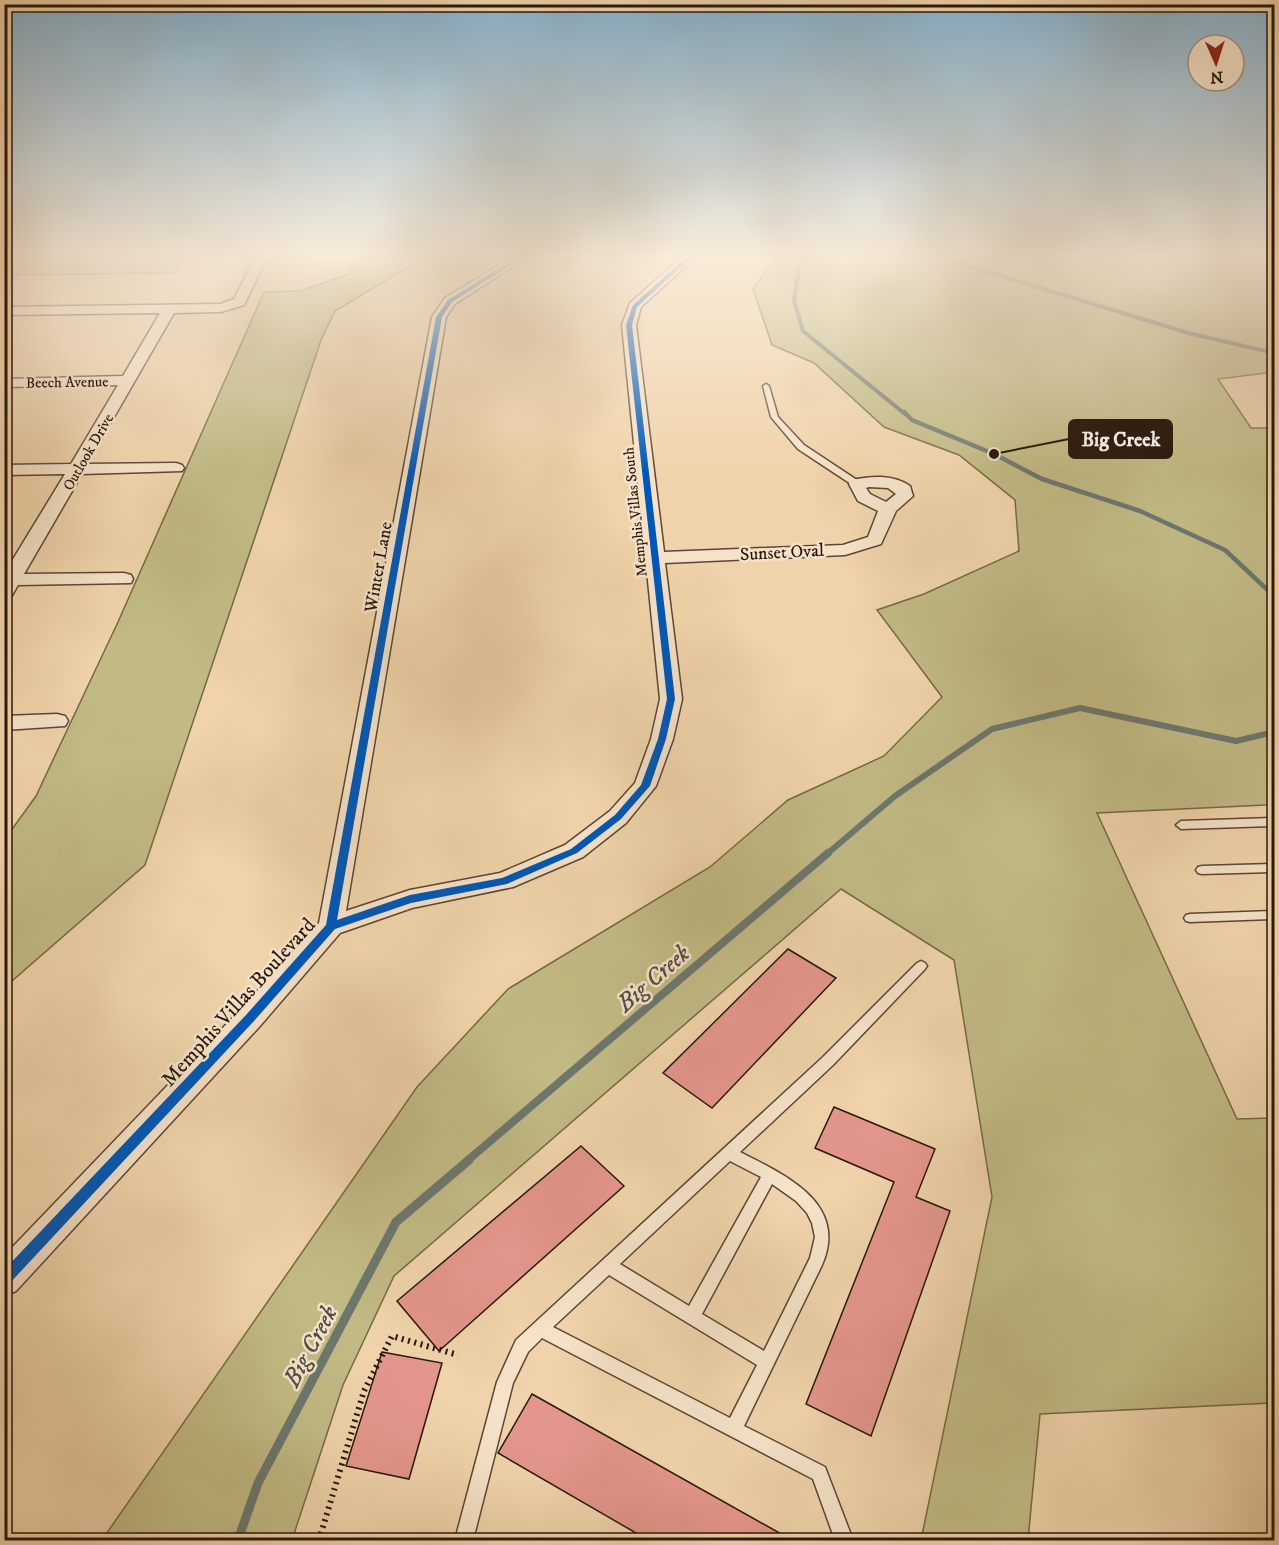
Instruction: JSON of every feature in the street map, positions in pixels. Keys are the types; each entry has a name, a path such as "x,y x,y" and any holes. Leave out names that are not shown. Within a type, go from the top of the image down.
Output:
{"street":[{"name":"Outlook Drive","path":"7,585 79,469 159,328"},
{"name":"Winter Lane","path":"331,926 437,328"},
{"name":"Memphis Villas South","path":"629,328 671,699 662,739 645,786"},
{"name":"Beech Avenue","path":"4,383 130,380"},
{"path":"4,470 176,468"},
{"name":"Sunset Oval","path":"655,558 845,550 875,540 888,509 904,496 904,490 899,486 878,482 858,484"},
{"path":"858,484 858,490 864,498 888,509"},
{"path":"7,585 124,579"},
{"path":"4,723 57,721"},
{"name":"Memphis Villas Boulevard","path":"4,1280 250,1018 331,926 410,898 504,881 564,855 618,817 645,786"}],"lane":[{"path":"766,386 775,417 801,447 858,484"},
{"path":"1181,825 1274,821"},
{"path":"1202,870 1275,868"},
{"path":"1190,918 1275,915"},
{"path":"464,1540 505,1382 522,1346 828,1061 921,966"},
{"path":"729,1154 799,1192 812,1207 822,1236 817,1260 734,1429"},
{"path":"692,1317 769,1176"},
{"path":"609,1266 767,1362"},
{"path":"540,1329 819,1473 844,1540"}],"path":[{"path":"319,1540 364,1391 392,1336 458,1355"}],"shaded area":[{"path":"248,328 327,328 145,865 5,987 5,839 36,796 118,622"},
{"path":"766,328 1274,328 1274,372 1218,379 1251,428 1274,428 1274,801 1266,805 1097,813 1237,1119 1274,1118 1274,1403 1040,1414 1028,1540 921,1540 992,1197 954,960 841,889 394,1276 343,1385 292,1540 102,1540 417,1087 508,989 710,867 788,800 884,756 942,697 877,610 924,594 1019,551 1015,500 959,455 884,427 814,363 772,345"}],"building":[{"path":"788,949 836,978 712,1108 663,1073"},
{"path":"834,1107 935,1149 916,1197 950,1211 871,1436 806,1404 894,1182 815,1148"},
{"path":"581,1146 624,1186 439,1351 397,1301"},
{"path":"382,1352 442,1363 409,1479 346,1466"},
{"path":"532,1394 792,1540 648,1540 498,1453"}],"waterway":[{"name":"Big Creek","path":"802,328 905,414"},
{"name":"Big Creek","path":"1173,328 1274,353"},
{"name":"Big Creek","path":"904,412 912,420 994,454 1042,479 1140,511 1225,550 1274,596"},
{"name":"Big Creek","path":"827,854 895,796 992,729 1080,708 1236,741 1274,732"},
{"name":"Big Creek","path":"467,1161 828,853"},
{"name":"Big Creek","path":"238,1540 258,1483 396,1222 469,1160"}],"cycle path":[{"path":"331,926 437,328"},
{"path":"4,1280 250,1018 331,926 410,899 504,881 574,851 618,817 645,786 662,739 671,699 629,328"}],"place":[{"name":"Big Creek","path":"994,454"}]}
